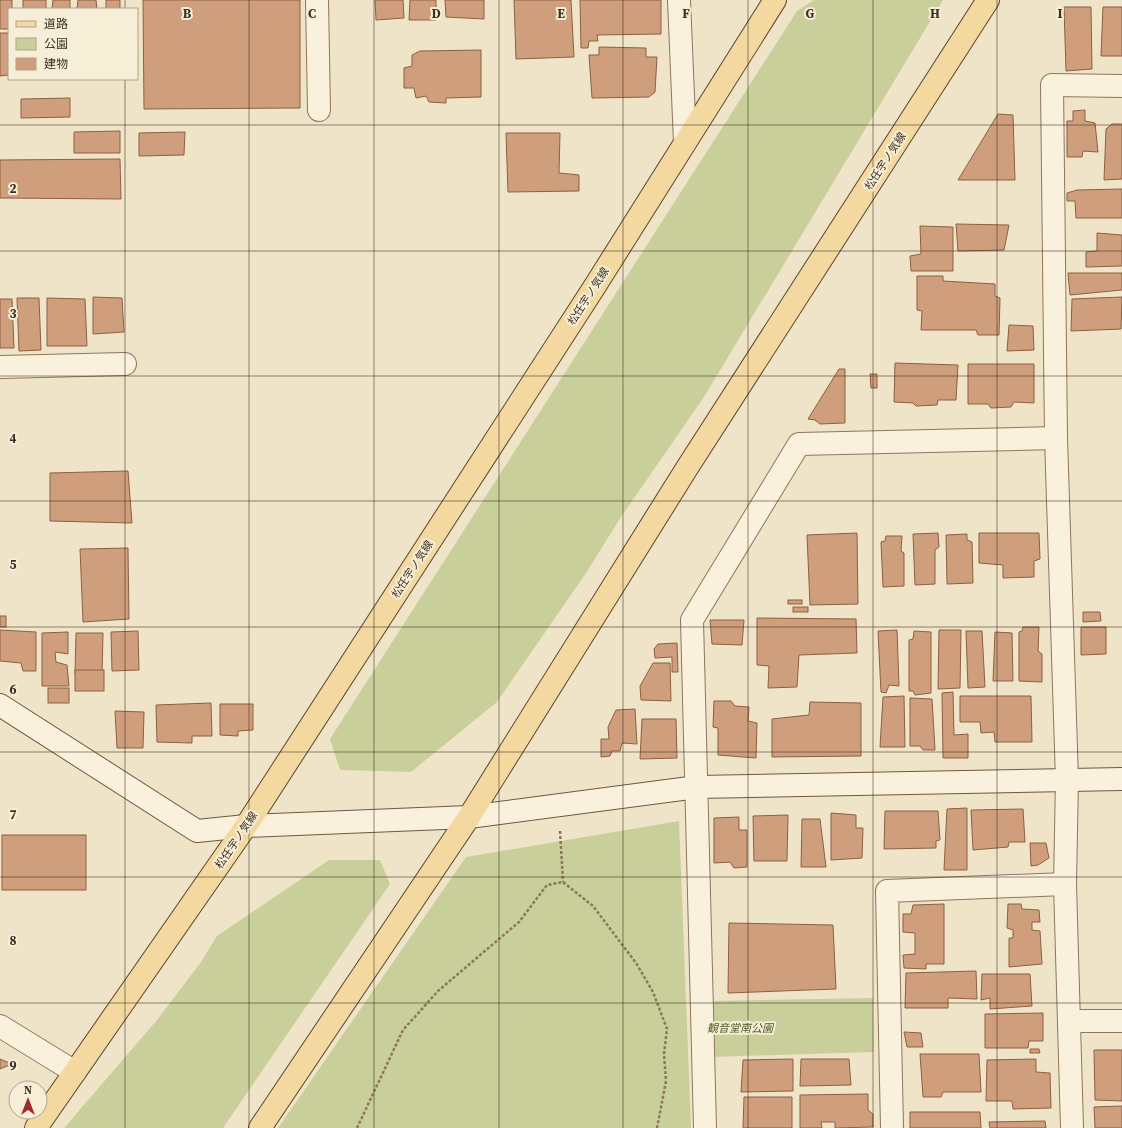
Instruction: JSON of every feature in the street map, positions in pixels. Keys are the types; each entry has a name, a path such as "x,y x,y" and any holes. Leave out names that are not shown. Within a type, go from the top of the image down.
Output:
{"main road":[{"name":"松任宇ノ気線","path":"36,1128 246,826 595,286 775,0"},
{"name":"松任宇ノ気線","path":"260,1128 469,817 686,468 988,0"}],"street":[{"path":"317,0 319,110"},
{"path":"679,0 685,143"},
{"path":"1072,1128 1066,884 1068,780 1056,438 1052,85 1122,86"},
{"path":"0,366 125,364"},
{"path":"704,1128 692,620 799,444 1056,438"},
{"path":"2,711 197,831 246,826 469,817 697,787 1122,779"},
{"path":"892,1128 887,890 1066,884"},
{"path":"1070,1021 1122,1022"},
{"path":"0,1026 75,1072"}],"path":[{"path":"559,805 563,882 593,906 636,963 656,1000 667,1029 664,1054 666,1081 657,1128"},
{"path":"357,1128 404,1030 438,991 519,922 547,885 563,882"}],"green space":[{"path":"814,0 943,0 704,397 621,517 586,573 497,702 411,772 340,770 330,739 797,11"},
{"path":"679,821 691,1128 278,1128 466,857"},
{"path":"329,860 380,860 390,884 223,1128 64,1128 157,1020 201,962 217,936"},
{"name":"観音堂南公園","path":"873,998 874,1052 711,1057 712,1001"}],"building":[{"path":"0,0 12,0 12,8 8,8 8,29 0,29"},
{"path":"23,0 46,0 46,8 23,8"},
{"path":"53,0 70,0 70,8 52,8"},
{"path":"78,0 96,0 97,8 77,8"},
{"path":"106,0 120,0 120,8 106,8"},
{"path":"143,0 300,0 300,108 144,109"},
{"path":"375,0 403,0 404,18 376,20"},
{"path":"410,0 436,0 436,20 409,20"},
{"path":"445,0 484,0 484,19 446,17"},
{"path":"514,0 571,0 574,57 516,59"},
{"path":"580,0 661,0 661,34 597,35 598,41 589,41 588,48 581,48"},
{"path":"1064,7 1091,7 1092,69 1066,71"},
{"path":"1103,7 1122,7 1122,56 1101,56"},
{"path":"0,33 8,33 8,75 0,76"},
{"path":"599,47 646,48 646,57 657,57 655,92 649,97 592,98 589,55 599,55"},
{"path":"481,50 481,97 446,98 446,103 429,102 426,96 416,98 414,88 404,88 404,68 412,66 412,55 420,51"},
{"path":"70,98 70,117 21,118 21,99"},
{"path":"1085,110 1085,121 1095,123 1098,152 1083,151 1082,157 1067,157 1067,121 1073,121 1073,111"},
{"path":"998,114 1013,115 1015,180 958,180"},
{"path":"1112,124 1122,124 1122,179 1104,180 1106,129"},
{"path":"120,131 120,153 74,153 74,132"},
{"path":"185,132 184,155 139,156 139,133"},
{"path":"506,133 560,133 559,173 579,175 579,191 508,192"},
{"path":"120,159 121,199 0,198 0,160"},
{"path":"1122,189 1122,218 1076,218 1075,201 1067,201 1067,193 1077,190"},
{"path":"956,224 1009,225 1004,250 958,251"},
{"path":"920,226 953,227 953,271 911,271 910,256 921,254"},
{"path":"1097,233 1122,235 1122,266 1086,267 1086,252 1097,251"},
{"path":"1068,273 1122,273 1122,290 1070,295"},
{"path":"917,276 943,276 943,281 995,284 995,296 1000,298 999,335 978,335 976,330 921,330 922,311 917,310"},
{"path":"93,297 122,298 124,332 93,334"},
{"path":"1122,297 1121,329 1071,331 1072,299"},
{"path":"17,298 39,298 41,350 19,351"},
{"path":"47,298 85,299 87,346 47,346"},
{"path":"0,299 12,299 14,348 0,348"},
{"path":"1009,325 1033,326 1034,350 1007,351"},
{"path":"895,363 958,365 956,400 938,400 937,405 916,406 913,403 894,402"},
{"path":"968,364 1034,364 1034,403 1014,402 1011,407 991,408 988,404 968,404"},
{"path":"839,369 845,369 845,423 820,424 815,420 808,419"},
{"path":"870,374 877,374 877,388 871,388"},
{"path":"128,471 132,523 50,521 50,473"},
{"path":"857,533 858,604 810,605 807,535"},
{"path":"938,533 939,547 935,550 935,584 915,585 913,534"},
{"path":"979,533 1039,533 1040,559 1034,561 1034,577 1003,578 1003,565 979,563"},
{"path":"967,534 967,540 972,542 973,583 947,584 946,535"},
{"path":"886,536 902,536 901,551 904,553 904,586 883,587 881,542 885,541"},
{"path":"128,548 129,619 83,622 80,549"},
{"path":"788,600 802,600 802,604 788,604"},
{"path":"793,607 808,607 808,612 793,612"},
{"path":"1083,612 1100,612 1101,621 1083,622"},
{"path":"0,616 6,616 6,627 0,627"},
{"path":"757,618 856,619 857,653 799,655 797,687 768,688 769,666 757,665"},
{"path":"710,620 744,620 742,645 712,644"},
{"path":"1023,627 1039,627 1038,651 1042,654 1042,682 1019,681 1019,632 1022,631"},
{"path":"1081,627 1106,627 1106,654 1081,655"},
{"path":"0,630 36,632 36,671 23,671 21,663 0,661"},
{"path":"897,630 899,686 889,685 886,693 881,692 878,631"},
{"path":"939,630 961,630 960,688 938,689"},
{"path":"138,631 139,670 112,671 111,632"},
{"path":"914,631 931,632 931,693 915,695 913,691 909,691 909,640 913,639"},
{"path":"966,631 982,631 985,687 968,688"},
{"path":"68,632 68,654 55,652 56,662 67,665 69,686 42,686 42,633"},
{"path":"995,632 1012,633 1013,681 993,681"},
{"path":"76,633 103,633 102,675 75,674"},
{"path":"677,643 678,672 672,672 672,657 655,658 654,649 658,644"},
{"path":"653,663 670,663 671,701 641,700 640,686"},
{"path":"75,670 104,670 104,691 75,691"},
{"path":"48,688 69,688 69,703 48,703"},
{"path":"953,692 954,735 968,734 968,758 943,758 942,693"},
{"path":"904,696 905,747 880,747 883,697"},
{"path":"960,696 1031,696 1032,742 995,742 994,732 981,733 980,722 960,722"},
{"path":"910,698 932,699 935,750 923,750 920,746 910,746"},
{"path":"714,701 731,701 735,706 749,707 748,721 757,723 756,758 718,755 718,728 713,727"},
{"path":"810,702 861,703 861,756 772,757 772,719 809,715"},
{"path":"211,703 212,736 192,736 192,743 157,742 156,705"},
{"path":"220,704 253,704 253,730 238,731 238,736 220,735"},
{"path":"635,709 637,744 622,743 620,751 612,751 610,756 601,757 601,739 609,739 608,727 616,710"},
{"path":"115,711 144,712 143,748 117,748"},
{"path":"642,719 676,719 677,758 640,759"},
{"path":"967,808 967,870 944,870 947,809"},
{"path":"1023,809 1025,842 1009,842 1008,847 973,850 971,810"},
{"path":"885,811 938,811 940,840 936,841 936,848 884,849"},
{"path":"831,813 856,815 856,828 863,828 862,858 831,860"},
{"path":"788,815 787,861 754,861 753,816"},
{"path":"739,817 739,830 747,830 747,867 734,868 730,862 714,863 714,818"},
{"path":"802,819 820,819 826,867 801,867"},
{"path":"2,835 86,835 86,890 2,890"},
{"path":"1030,843 1046,843 1049,858 1038,865 1031,866"},
{"path":"944,904 944,964 926,964 926,969 904,968 903,955 915,954 915,933 903,932 903,914 911,914 913,905"},
{"path":"1008,904 1021,904 1022,909 1039,910 1040,922 1032,922 1032,930 1040,931 1042,964 1009,967 1009,938 1013,938 1013,930 1007,928"},
{"path":"729,923 833,925 836,989 728,993"},
{"path":"976,971 977,999 948,998 948,1008 905,1008 906,973"},
{"path":"982,974 1030,974 1032,1006 990,1009 990,998 981,1000"},
{"path":"1043,1013 1043,1041 1029,1041 1028,1048 985,1048 985,1014"},
{"path":"904,1032 921,1033 923,1047 907,1047"},
{"path":"1030,1049 1039,1049 1040,1053 1030,1053"},
{"path":"1094,1050 1122,1050 1122,1101 1095,1100"},
{"path":"920,1054 979,1054 981,1092 943,1092 941,1097 923,1097"},
{"path":"0,1059 12,1064 0,1069"},
{"path":"793,1059 793,1091 741,1092 743,1060"},
{"path":"801,1059 849,1059 851,1085 800,1086"},
{"path":"1036,1059 1036,1072 1050,1073 1051,1108 1013,1109 1012,1101 986,1101 987,1060"},
{"path":"868,1094 868,1110 873,1114 873,1127 835,1128 835,1122 821,1122 822,1128 800,1128 800,1095"},
{"path":"744,1097 792,1097 792,1128 743,1128"},
{"path":"1122,1106 1122,1128 1095,1128 1094,1107"},
{"path":"910,1112 980,1112 981,1128 910,1128"},
{"path":"1045,1121 1046,1128 990,1128 989,1122"}]}
